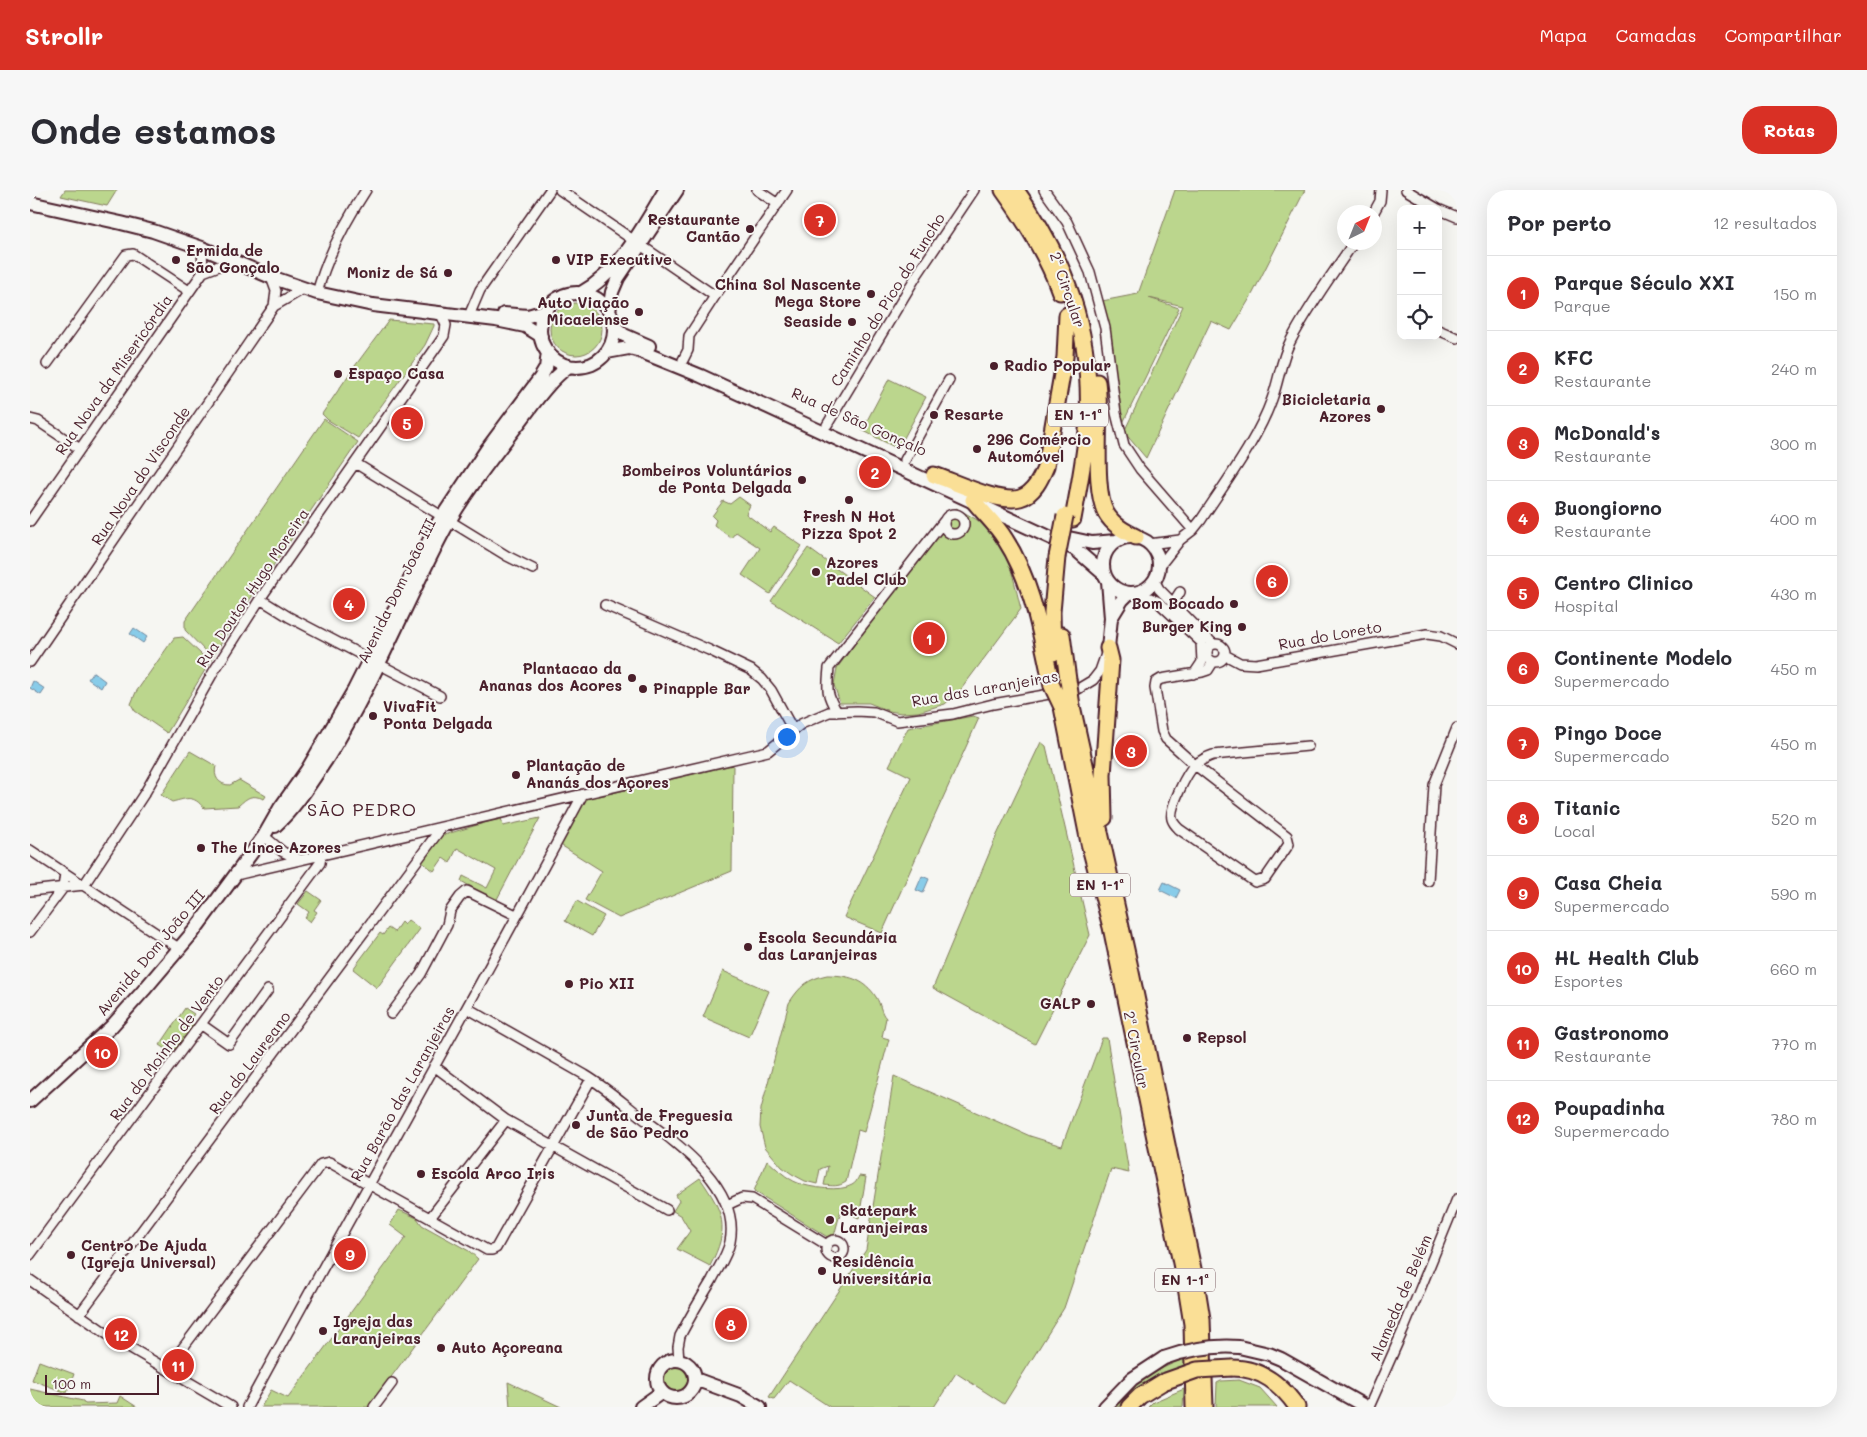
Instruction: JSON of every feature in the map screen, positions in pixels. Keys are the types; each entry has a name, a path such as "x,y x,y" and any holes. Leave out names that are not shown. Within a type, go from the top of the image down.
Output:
{"highway":[{"name":"2ª Circular","path":"1003,190 1044,254 1057,284 1067,315 1078,382 1076,451 1069,518"},
{"name":"2ª Circular","path":"1016,190 1054,249 1075,306 1084,344 1088,381 1088,418 1084,454 1069,518"},
{"path":"934,475 1003,499 1019,498 1032,490 1039,481 1046,466 1065,357 1067,315"},
{"path":"1084,344 1093,358 1098,390 1102,503 1110,519 1120,528 1143,541"},
{"path":"973,500 1006,540 1026,582 1059,683"},
{"name":"EN 1-1ª","path":"1067,706 1059,683 1052,635 1053,582 1061,559 1069,518"},
{"path":"1102,844 1102,775 1111,660 1108,648"},
{"name":"2ª Circular","path":"1067,706 1102,844 1198,1288 1202,1319 1205,1407"},
{"name":"2ª Circular","path":"1067,706 1088,834 1111,927 1186,1286 1192,1324 1194,1401"},
{"path":"1232,1370 1265,1385 1278,1397 1285,1407"},
{"path":"1129,1407 1140,1396 1164,1386 1198,1376 1232,1370 1253,1370 1268,1378 1286,1392 1297,1407"},
{"path":"1138,1407 1164,1386"}],"main road":[{"path":"609,312 612,292 618,278 666,190"},
{"path":"581,293 592,296 602,303 609,312 614,326 613,335 607,352 594,363 586,366 569,366 561,363 548,352 541,336 540,327 545,311 557,299 564,295 581,293 594,286 610,272 637,242 677,190"},
{"path":"30,204 121,223 162,234 317,293 373,305 440,312 525,326 541,336"},
{"path":"440,312 471,311 528,316 545,311"},
{"name":"Rua de São Gonçalo","path":"614,326 634,340 683,360 905,460 1054,533 1077,541 1092,543 1116,541"},
{"name":"Rua de São Gonçalo","path":"607,352 629,348 678,366 973,500 1075,549 1106,578"},
{"name":"Avenida Dom João III","path":"30,1101 111,1026 180,948 264,836 280,822 315,777 341,736 376,661 440,537 446,519 482,456 540,378 546,368 548,352"},
{"name":"Avenida Dom João III","path":"446,519 547,385 569,366"},
{"path":"1122,538 1143,541 1157,555 1156,574 1144,590 1133,592 1114,587 1106,578 1103,568 1106,552 1116,541 1122,538"},
{"name":"Rua das Laranjeiras","path":"1106,578 1111,618 1108,648"},
{"name":"Rua das Laranjeiras","path":"1111,618 1122,600 1133,592"},
{"path":"1105,1407 1132,1379 1164,1358 1209,1346 1240,1347 1269,1354 1367,1407"},
{"path":"679,1360 691,1367 695,1378 693,1388 681,1397 672,1398 662,1392 657,1383 659,1370 668,1362 679,1360"},
{"path":"695,1378 740,1396 760,1407"},
{"path":"642,1407 662,1392"}],"street":[{"path":"317,293 333,248 366,190"},
{"path":"471,311 480,290 550,190"},
{"path":"560,190 715,296"},
{"path":"757,190 778,204"},
{"path":"683,360 688,350 690,336 715,296 788,190"},
{"name":"Caminho do Pico do Funcho","path":"827,425 917,275 974,190"},
{"path":"1044,190 1067,222 1090,272 1105,328 1116,414 1124,445 1140,469 1193,530"},
{"path":"1378,205 1381,190"},
{"path":"1406,190 1431,205"},
{"path":"1442,211 1457,217"},
{"path":"202,248 203,272 232,261"},
{"path":"1213,662 1207,656 1207,645 1173,603 1159,589 1156,574 1180,540 1193,530 1201,520 1256,432 1272,400 1283,356 1291,340 1311,305 1349,250"},
{"path":"47,364 126,255 133,254 189,291"},
{"name":"Rua Nova da Misericórdia","path":"30,521 203,272"},
{"path":"271,277 276,290 274,306"},
{"name":"Rua Nova do Visconde","path":"30,662 274,306 303,289"},
{"name":"Rua Doutor Hugo Moreira","path":"84,885 146,791 214,671 260,599 444,336 446,325 440,312"},
{"path":"1442,332 1457,338"},
{"path":"905,460 949,380"},
{"path":"30,419 38,421 80,448"},
{"path":"355,463 507,556 533,569"},
{"path":"837,712 829,698 829,668 949,515 954,514 960,517 963,522 963,528 955,534 947,532 934,535"},
{"path":"944,521 944,528 947,532"},
{"path":"1143,541 1180,540"},
{"path":"1133,592 1157,601 1207,645 1218,644 1223,646 1225,655 1222,660 1213,662 1208,670 1194,674 1161,678 1156,682 1154,688 1162,731 1166,739 1195,765 1289,838 1288,847 1262,881 1251,881 1174,824 1172,812 1185,778 1195,765 1205,758 1213,755 1308,746"},
{"path":"1173,603 1180,592"},
{"path":"260,599 289,617 440,696"},
{"path":"605,605 751,670 771,690 793,730"},
{"name":"Rua do Loreto","path":"1225,655 1240,663 1256,664 1415,635 1441,636 1457,644"},
{"path":"1194,674 1202,662 1207,645"},
{"name":"Rua das Laranjeiras","path":"236,875 768,752 801,724 829,712 858,710 874,712 897,721 953,714 1078,688 1093,680 1100,671 1108,648"},
{"path":"1428,881 1434,785 1457,728"},
{"name":"Rua Barão das Laranjeiras","path":"247,1407 417,1095 467,1008 582,794"},
{"name":"Rua do Laureano","path":"79,1315 442,827"},
{"path":"264,836 283,852 302,860"},
{"path":"30,850 180,948"},
{"name":"Rua do Moinho de Vento","path":"30,1255 202,1025 320,863 321,856"},
{"path":"30,932 63,888 65,873"},
{"path":"30,890 84,885"},
{"path":"392,1014 421,974 446,925 450,911 467,891 516,915"},
{"path":"202,1025 229,1044 268,990"},
{"path":"467,1008 591,1079 688,1154 712,1180 727,1204 732,1232 730,1245 680,1336 678,1347 679,1360"},
{"path":"434,1066 506,1120 667,1210"},
{"path":"167,1369 321,1164 329,1162 486,1250 492,1250 499,1244 591,1079"},
{"path":"430,1218 506,1120"},
{"path":"727,1204 742,1198 752,1199 827,1244"},
{"name":"Alameda de Belém","path":"1367,1407 1405,1326 1457,1199"},
{"path":"30,1280 107,1334 231,1407"},
{"path":"374,1407 392,1383"}],"green space":[{"path":"65,190 117,190 107,206 61,196"},
{"path":"1175,190 1305,190 1253,293 1231,330 1211,321 1146,458 1124,432 1183,306 1149,298 1179,308 1121,427 1102,301 1138,294"},
{"path":"571,303 581,303 595,310 602,324 602,334 595,348 581,355 571,355 561,351 554,344 550,334 550,324 554,314 561,307"},
{"path":"389,320 434,324 434,326 425,345 358,438 328,420 322,414"},
{"path":"889,379 926,397 898,449 862,430"},
{"path":"324,419 358,442 231,627 167,733 135,711 131,704 136,692 174,638 183,637 202,655 205,655 206,652 185,630 185,621"},
{"path":"739,497 750,505 746,514 770,532 774,527 802,546 770,594 742,575 760,548 736,532 731,538 714,525 716,520 712,516 723,501 730,504"},
{"path":"956,508 983,524 1000,544 1010,565 1021,609 959,692 945,704 918,712 901,713 889,711 869,703 840,703 834,685 837,668"},
{"name":"Azores Padel Club","path":"808,548 875,597 838,643 771,601"},
{"path":"973,716 979,718 882,933 844,917 911,777 889,766 908,728"},
{"path":"1041,742 1046,746 1090,935 1035,1044 933,988 996,837"},
{"path":"190,751 216,766 216,777 223,784 230,785 239,780 266,796 264,799 250,797 238,806 204,808 193,799 182,799 172,802 161,795"},
{"path":"733,765 732,871 619,918 585,900 602,871 559,844 582,800"},
{"path":"501,818 503,826 540,818 496,901 461,881 463,876 487,888 496,870 457,848 450,863 443,858 434,871 422,862 440,836"},
{"path":"308,891 321,900 314,910 317,912 310,922 305,918 309,912 298,904"},
{"path":"577,901 604,916 592,936 565,921"},
{"path":"408,920 420,929 377,988 353,969 380,933 383,935 388,928 394,932 401,922 404,925"},
{"path":"723,971 769,991 749,1037 703,1017"},
{"path":"827,975 855,979 872,991 886,1018 882,1037 889,1039 864,1132 858,1130 846,1182 835,1186 824,1185 828,1166 820,1169 817,1184 805,1181 782,1167 765,1147 760,1127 761,1109 789,1003 805,984"},
{"path":"185,1008 194,1014 189,1021 196,1026 175,1055 160,1045"},
{"path":"1102,1038 1107,1038 1129,1173 1111,1169 1064,1308 1004,1404 956,1373 934,1407 830,1407 789,1380 774,1399 769,1397 866,1250 894,1076 1030,1136 1062,1146"},
{"path":"767,1160 790,1179 810,1186 841,1188 853,1184 859,1176 866,1177 859,1218 841,1210 834,1236 829,1238 754,1191"},
{"path":"700,1178 714,1201 722,1220 720,1241 710,1266 677,1249 690,1231 681,1216 673,1211 679,1201 676,1195"},
{"path":"399,1210 417,1218 422,1225 469,1251 478,1259 369,1407 261,1407 271,1390 288,1398 406,1237 390,1225"},
{"path":"1184,1359 1185,1365 1156,1377 1118,1407 1111,1407 1144,1378"},
{"path":"39,1361 74,1374 67,1393 32,1380"},
{"path":"676,1365 686,1368 689,1378 686,1388 676,1391 666,1388 663,1378 666,1368"},
{"path":"1239,1380 1260,1388 1277,1407 1216,1407 1217,1383"},
{"path":"508,1382 561,1407 510,1407"},
{"path":"30,1389 83,1401 85,1404 117,1403 120,1396 137,1407 44,1407 30,1404"},
{"path":"1184,1389 1183,1407 1148,1407 1153,1402"}],"water":[{"path":"134,628 147,637 143,643 130,634"},
{"path":"93,672 105,681 101,688 88,679"},
{"path":"33,681 45,689 41,695 30,688"},
{"path":"922,876 929,879 923,893 916,890"},
{"path":"1164,882 1180,890 1176,898 1160,890"}],"place":[{"name":"Pingo Doce","path":"820,220"},
{"name":"Restaurante Cantão","path":"750,229"},
{"name":"Ermida de São Gonçalo","path":"176,260"},
{"name":"VIP Executive","path":"556,260"},
{"name":"Moniz de Sá","path":"448,273"},
{"name":"China Sol Nascente Mega Store","path":"871,294"},
{"name":"Auto Viação Micaelense","path":"639,312"},
{"name":"Seaside","path":"852,322"},
{"name":"Radio Popular","path":"994,366"},
{"name":"Espaço Casa","path":"338,374"},
{"name":"Bicicletaria Azores","path":"1381,409"},
{"name":"Resarte","path":"934,415"},
{"name":"Centro Clinico","path":"407,423"},
{"name":"296 Comércio Automóvel","path":"977,449"},
{"name":"KFC","path":"875,472"},
{"name":"Bombeiros Voluntários de Ponta Delgada","path":"802,480"},
{"name":"Fresh N Hot Pizza Spot 2","path":"849,500"},
{"name":"Azores Padel Club","path":"816,572"},
{"name":"Continente Modelo","path":"1272,581"},
{"name":"Buongiorno","path":"349,604"},
{"name":"Bom Bocado","path":"1234,604"},
{"name":"Burger King","path":"1242,627"},
{"name":"Parque Século XXI","path":"929,638"},
{"name":"Plantacao da Ananas dos Acores","path":"632,678"},
{"name":"Pinapple Bar","path":"643,689"},
{"name":"VivaFit Ponta Delgada","path":"373,716"},
{"name":"McDonald's","path":"1131,751"},
{"name":"Plantação de Ananás dos Açores","path":"516,775"},
{"name":"The Lince Azores","path":"201,848"},
{"name":"Escola Secundária das Laranjeiras","path":"748,947"},
{"name":"Pio XII","path":"569,984"},
{"name":"GALP","path":"1091,1004"},
{"name":"Repsol","path":"1187,1038"},
{"name":"HL Health Club","path":"102,1052"},
{"name":"Junta de Freguesia de São Pedro","path":"576,1125"},
{"name":"Escola Arco Iris","path":"421,1174"},
{"name":"Skatepark Laranjeiras","path":"830,1220"},
{"name":"Casa Cheia","path":"350,1254"},
{"name":"Centro De Ajuda (Igreja Universal)","path":"71,1255"},
{"name":"Residência Universitária","path":"822,1271"},
{"name":"Titanic","path":"731,1324"},
{"name":"Igreja das Laranjeiras","path":"323,1331"},
{"name":"Poupadinha","path":"121,1334"},
{"name":"Auto Açoreana","path":"441,1348"},
{"name":"Gastronomo","path":"178,1365"}],"district":[{"name":"SÃO PEDRO","path":"362,810"}]}
